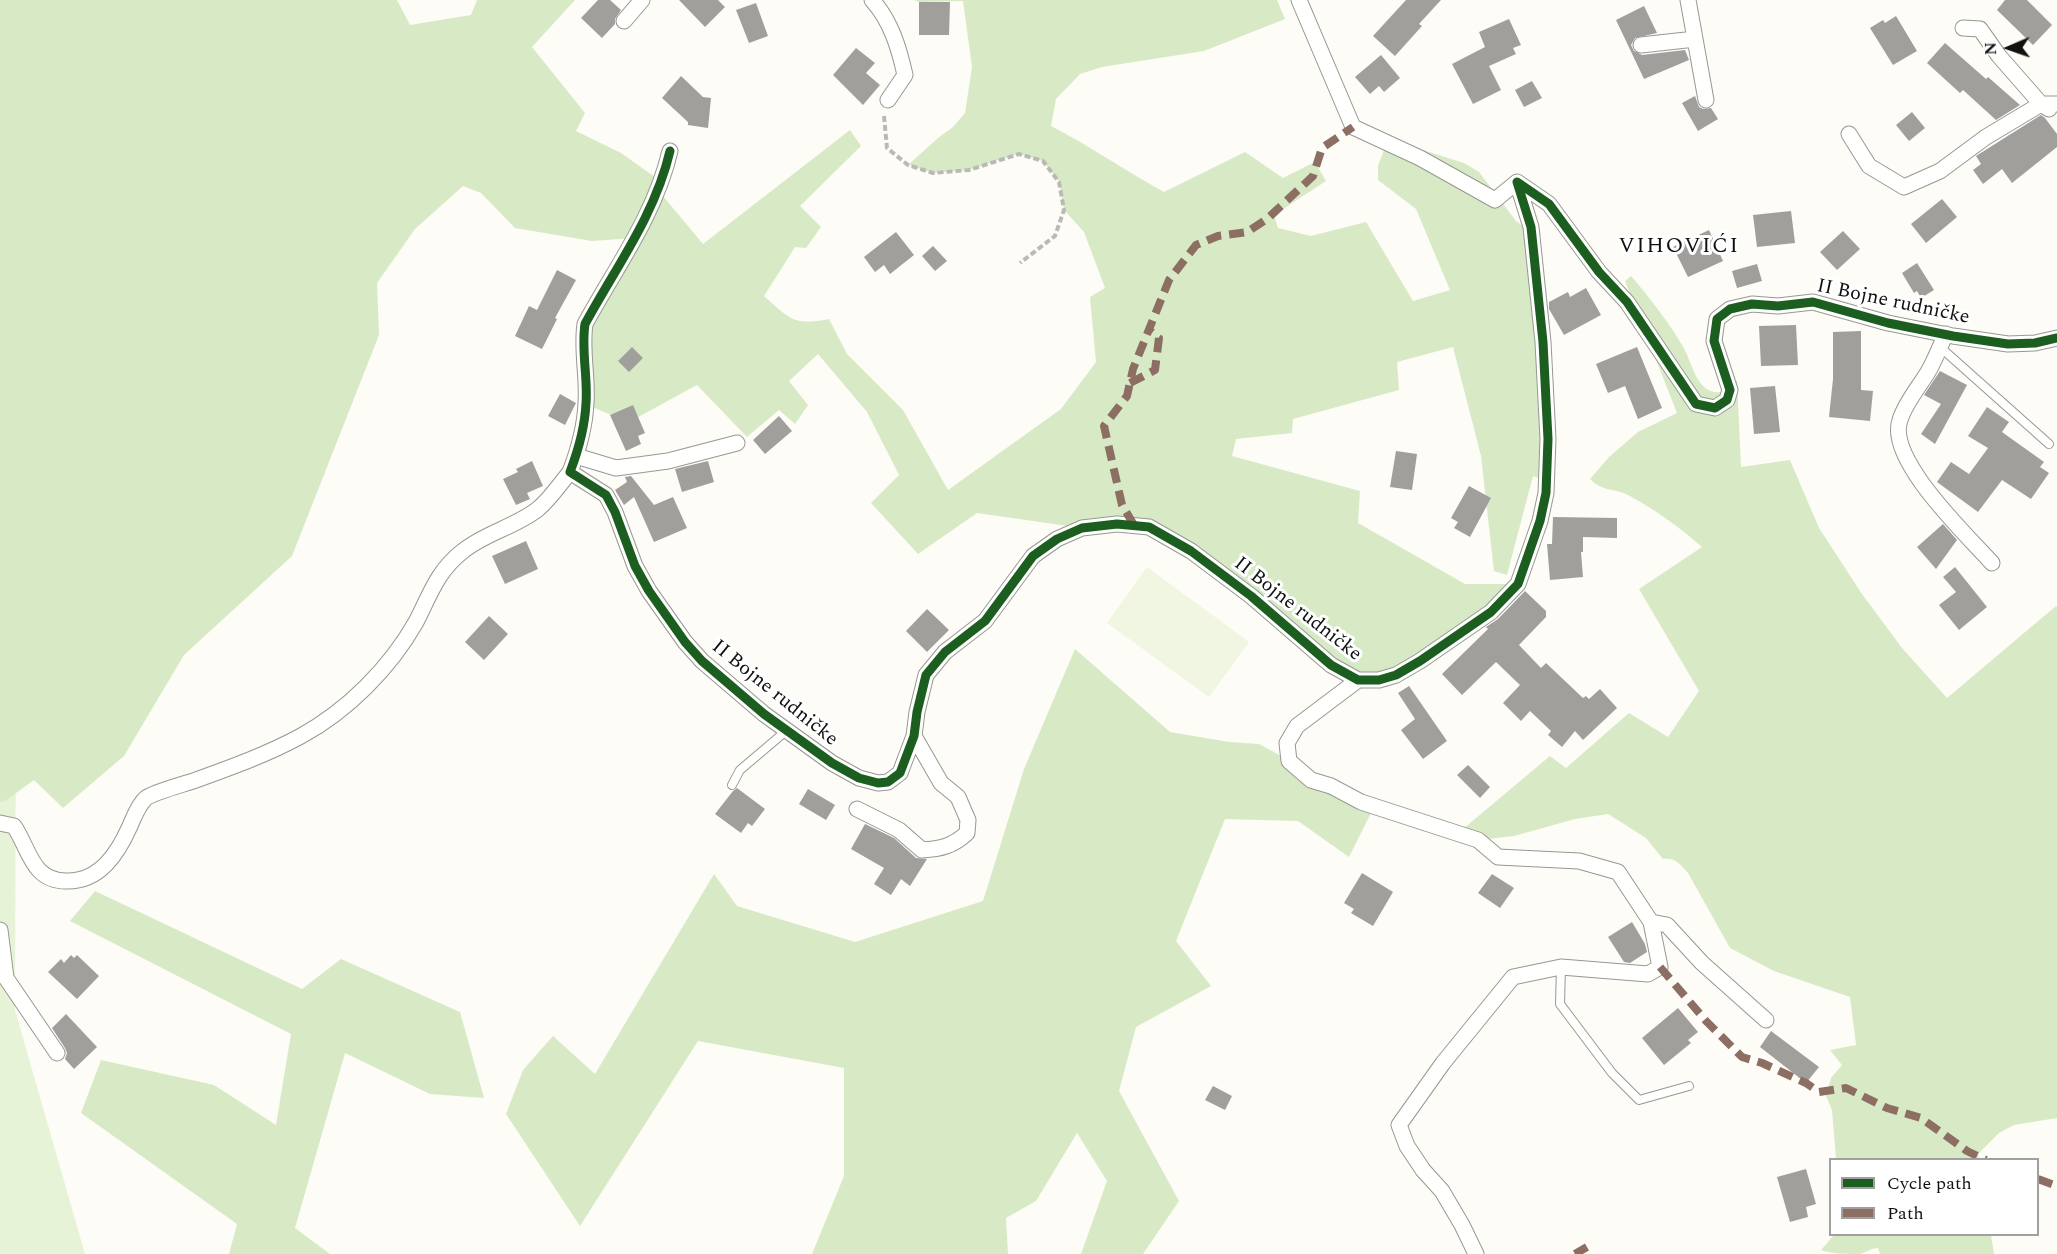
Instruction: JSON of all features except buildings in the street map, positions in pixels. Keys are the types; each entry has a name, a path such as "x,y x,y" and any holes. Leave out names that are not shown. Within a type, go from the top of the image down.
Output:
{"street":[{"path":"624,21 642,0"},
{"path":"872,0 880,9 899,46 904,75 888,100"},
{"path":"1299,0 1353,127 1420,158 1495,200 1517,182"},
{"path":"1688,0 1707,100"},
{"path":"1964,28 1980,29 1999,56 2041,104 2057,114"},
{"path":"1641,45 1695,39"},
{"path":"1849,134 1869,166 1904,187 1940,171 1986,137 2041,104 2057,104"},
{"path":"0,823 14,826 36,870 49,878 66,881 89,878 114,857 135,814 146,798 235,766 301,736 332,715 379,672 415,622 439,574 463,550 537,510 570,472 576,456 586,405 583,341 585,324 648,215 662,182 670,151"},
{"name":"II Bojne rudničke","path":"1517,182 1549,204 1599,272 1627,302 1696,404 1715,408 1727,400 1730,390 1714,341 1717,319 1730,309 1752,304 1778,306 1814,302 1943,340 2008,344 2035,343 2057,338"},
{"name":"II Bojne rudničke","path":"570,472 606,495 615,512 635,566 649,591 685,642 702,661 786,732 831,763 859,778 878,783 888,782 900,773 914,736 926,675 945,652 985,621 1034,556 1057,539 1082,528 1117,524 1134,525 1149,527 1167,536 1251,596 1331,665 1358,680 1379,680 1409,669 1491,612 1518,584 1540,521 1546,493 1548,439 1542,342 1531,227 1517,182"},
{"name":"II Bojne rudničke","path":"1943,340 1929,370 1899,420 1899,434 1905,458 1927,491 1992,563"},
{"path":"576,456 616,468 668,461 737,443"},
{"name":"II Bojne rudničke","path":"1358,680 1297,726 1287,743 1289,761 1298,771 1311,780 1331,786 1361,802 1478,840 1498,857 1578,861 1618,872 1651,922 1660,967 1648,974 1561,967 1513,978 1443,1063 1399,1125 1407,1146 1423,1170 1442,1191 1476,1254"},
{"path":"857,809 899,830 922,850 942,848 957,842 967,833 968,820 958,796 941,783 914,736"},
{"path":"1651,922 1667,925 1702,963 1766,1020"},
{"path":"0,930 6,978 57,1053"}],"lane":[{"path":"1943,340 2049,444"},
{"name":"II Bojne rudničke","path":"732,785 740,770 786,732"},
{"path":"1561,967 1560,1004 1612,1073 1639,1100 1689,1086"}],"path":[{"path":"888,100 884,119 887,148 908,165 933,173 969,170 1018,154 1043,161 1059,182 1064,210 1055,236 1020,263"}],"green space":[{"path":"0,0 16,671 15,1010 85,1254 0,1254"},
{"path":"0,0 397,0 410,25 471,15 477,0 575,0 532,47 585,113 576,131 621,153 662,182 658,190 703,244 850,130 861,146 800,206 821,227 806,248 795,247 764,296 793,319 807,322 829,319 847,354 903,410 948,490 1061,409 1096,362 1090,297 1105,288 1084,232 1064,210 1059,182 1043,161 1018,154 969,170 933,173 908,165 953,127 965,113 972,67 963,1 919,2 914,0 1277,0 1285,19 1204,51 1102,67 1080,74 1056,99 1051,126 1164,192 1245,152 1283,178 1315,162 1326,181 1274,215 1278,228 1311,236 1366,222 1413,301 1450,290 1416,209 1378,180 1378,166 1388,139 1464,163 1479,172 1516,221 1540,239 1549,482 1533,476 1507,575 1494,571 1481,456 1453,347 1397,362 1399,390 1293,419 1292,433 1236,439 1232,456 1360,491 1358,523 1465,584 1518,584 1423,665 1363,680 1149,527 1082,528 977,513 918,554 871,503 899,475 867,412 818,354 789,381 808,405 795,424 779,410 747,437 697,385 629,422 587,405 583,341 635,238 592,241 515,228 481,193 463,186 415,229 377,283 379,335 292,556 184,655 124,756 63,808 34,780 5,801 0,802"},
{"path":"1631,276 1652,301 1685,350 1697,378 1704,387 1713,392 1723,392 1730,390 1737,380 1741,467 1790,460 1819,528 1862,594 1902,648 1947,698 2057,607 2057,1118 2014,1125 1999,1133 1978,1154 1979,1158 1836,1158 1832,1110 1826,1096 1831,1078 1842,1065 1830,1050 1856,1045 1850,997 1774,971 1730,948 1688,873 1674,860 1663,859 1646,838 1608,814 1575,819 1514,836 1478,840 1457,834 1550,756 1566,768 1629,713 1668,737 1699,691 1639,589 1702,547 1648,507 1628,495 1599,486 1590,479 1609,457 1638,432 1677,413 1625,281"},
{"path":"1147,567 1249,642 1209,697 1107,623"},
{"path":"1075,649 1170,732 1229,742 1259,744 1374,807 1349,857 1298,821 1225,819 1176,941 1211,986 1136,1027 1119,1091 1179,1201 1143,1254 1081,1254 1107,1181 1077,1133 1036,1201 1006,1218 1008,1254 812,1254 844,1176 844,1068 698,1041 580,1226 506,1114 523,1070 553,1036 595,1074 714,874 737,906 855,942 983,901 1024,769"},
{"path":"95,891 302,989 341,959 460,1012 484,1098 430,1094 345,1053 295,1228 330,1254 229,1254 237,1224 81,1113 101,1060 214,1085 276,1125 291,1034 70,921"},
{"path":"1833,1236 1991,1236 1994,1254 1880,1254 1878,1248 1860,1254 1821,1250"}],"marked path":[{"path":"1134,525 1122,505 1104,426 1127,396 1133,369 1169,280 1196,245 1218,236 1247,232 1267,219 1313,176 1322,148 1353,127"},
{"path":"1130,383 1155,370 1159,338 1149,330"},
{"path":"1660,967 1706,1021 1742,1057 1762,1063 1806,1083 1819,1092 1846,1088 1887,1108 1921,1118 1967,1151 1982,1158"},
{"path":"2039,1179 2057,1186"},
{"path":"1575,1254 1587,1247"}],"cycle path":[{"path":"670,151 645,219 585,324 585,412 581,438 570,472 606,495 615,512 635,566 649,591 685,642 702,661 764,714 832,763 859,778 878,783 888,782 900,773 914,736 926,675 945,652 985,621 1033,556 1057,539 1082,528 1117,524 1149,527 1191,551 1251,596 1331,665 1358,680 1379,680 1396,675 1491,612 1518,584 1540,521 1546,493 1548,439 1543,342 1531,227 1517,182 1549,204 1599,272 1627,302 1696,404 1715,408 1727,400 1730,390 1714,341 1717,319 1730,309 1752,304 1778,306 1813,302 1888,323 2008,344 2035,343 2057,338"}],"district":[{"name":"VIHOVIĆI","path":"1679,248"}]}
